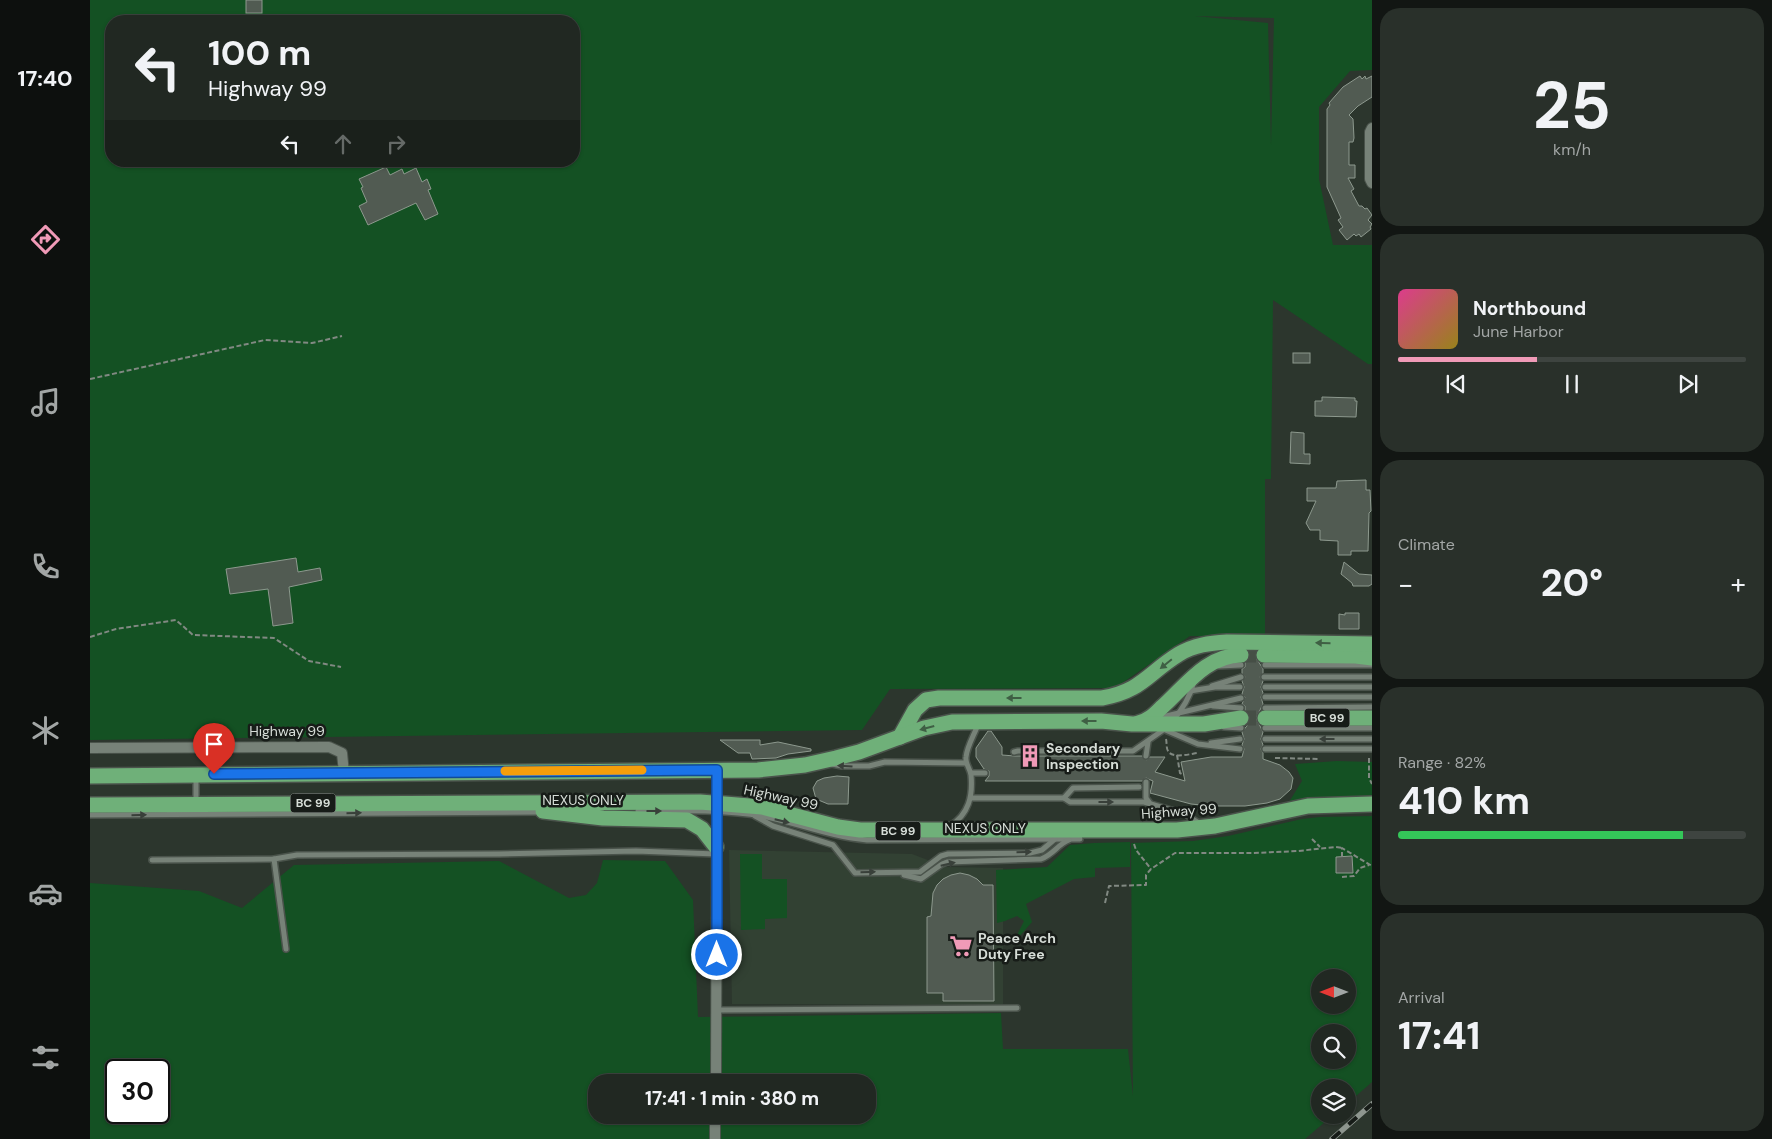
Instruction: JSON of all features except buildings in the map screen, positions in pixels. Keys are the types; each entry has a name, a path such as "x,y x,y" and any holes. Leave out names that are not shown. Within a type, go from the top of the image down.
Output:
{"highway":[{"path":"900,737 915,710 926,700 939,698 1102,698 1117,695 1140,684 1178,654 1205,644 1227,642 1372,644"},
{"path":"1264,660 1356,656 1372,658"},
{"path":"1141,723 1151,718 1198,672 1220,659 1241,660"},
{"name":"Highway 99","path":"717,770 790,767 821,762 859,752 924,728 947,723 985,721 1101,721 1141,723 1167,727 1204,724 1240,718"},
{"name":"BC 99","path":"1265,718 1372,718"},
{"name":"BC 99","path":"90,776 717,770"},
{"path":"479,803 603,818 687,820 702,829 716,850"},
{"name":"Highway 99","path":"90,805 479,803 717,807 734,804 775,809 850,830 936,831 1068,837 1215,826 1308,806 1372,804"},
{"name":"BC 99","path":"1068,837 1202,837 1324,812 1372,812"}],"street":[{"path":"1372,128 1370,132 1370,179 1372,183"},
{"name":"Highway 99","path":"90,748 330,747 342,753 344,773"},
{"path":"716,1074 717,770"},
{"path":"715,1124 716,1139"}],"lane":[{"path":"1264,660 1372,665"},
{"path":"1014,752 1133,751 1167,727 1180,712 1198,672"},
{"path":"1169,701 1191,691 1207,688 1240,677"},
{"path":"1264,677 1372,677"},
{"path":"1207,688 1240,687"},
{"path":"1264,687 1372,687"},
{"path":"1264,697 1372,697"},
{"name":"Highway 99","path":"1141,723 1240,698"},
{"name":"Highway 99","path":"1208,707 1240,718"},
{"path":"1283,718 1372,707"},
{"path":"1283,718 1372,728"},
{"path":"936,831 956,822 968,808 971,773 966,762 966,756 977,727 985,721"},
{"name":"Highway 99","path":"1167,727 1193,742 1240,750"},
{"name":"Highway 99","path":"1203,744 1240,739"},
{"path":"1264,739 1372,739"},
{"path":"1146,756 1148,741"},
{"path":"1264,750 1372,749"},
{"path":"821,762 842,766 869,766 885,762 966,762"},
{"path":"971,773 985,773"},
{"path":"196,775 196,804"},
{"path":"1146,782 1146,798 1150,803"},
{"path":"1064,798 1073,788 1139,787"},
{"path":"970,798 1064,798 1070,802 1150,803 1185,814 1202,824 1215,826"},
{"path":"734,804 773,826 833,845 855,873 920,872 944,855 1030,852 1042,850 1068,837"},
{"name":"NEXUS ONLY","path":"632,812 717,807 856,839 1068,837"},
{"name":"NEXUS ONLY","path":"90,815 612,812"},
{"path":"904,875 921,879 947,862 1036,860 1053,853 1068,837"},
{"path":"152,860 274,859 297,855 716,850"},
{"path":"274,859 286,948"},
{"path":"717,1010 1017,1008"}],"path":[{"path":"90,379 265,340 312,343 342,336"},
{"path":"90,637 116,629 176,620 192,634 274,638 309,662 341,666"},
{"path":"1177,755 1180,773 1184,775"},
{"path":"1369,758 1369,778 1372,784"},
{"path":"1312,839 1320,847"},
{"path":"1134,843 1136,850 1151,869"},
{"path":"1105,903 1110,886 1146,885 1146,876 1151,869 1175,853 1298,851 1336,846 1371,865"},
{"path":"1342,848 1342,856"},
{"path":"1342,877 1354,876 1360,868 1371,865"}],"shaded area":[{"path":"729,850 912,854 946,867 1003,868 1003,1005 732,1004"}],"green space":[{"path":"90,0 1372,0 1372,70 1350,71 1319,107 1319,179 1333,245 1372,245 1372,364 1368,364 1273,300 1271,479 1265,479 1265,636 1190,636 1115,688 890,689 862,730 90,740","holes":["1195,16 1274,18 1271,145 1268,23"]},
{"path":"1337,761 1372,762 1372,797 1318,797 1289,802 1302,781 1295,764"},
{"path":"1372,816 1372,1082 1356,1096 1356,1079 1311,1079 1311,1124 1322,1124 1305,1139 90,1139 90,883 199,891 242,908 294,865 499,861 569,898 586,895 597,883 603,860 665,861 693,900 698,1017 1001,1013 1003,1049 1128,1049 1133,1096 1131,843 1193,841 1228,836 1302,819"},
{"path":"1130,842 1130,867 1095,868 1095,877 1074,879 1026,904 1032,922 1019,937 1016,937 1024,921 1017,916 997,923 996,870 1047,867 1070,845"},
{"path":"740,854 762,854 762,879 787,879 787,918 765,919 765,929 741,930"}],"tunnel":[{"path":"1241,655 1264,655"},
{"path":"1241,718 1265,718"}],"railway":[{"path":"1332,1139 1372,1104"}],"slow traffic":[{"path":"505,771 642,770"}],"place":[{"name":"Secondary Inspection","path":"1030,756"},
{"name":"Peace Arch Duty Free","path":"961,946"}],"route":[{"path":"214,774 717,770 717,955"}]}
